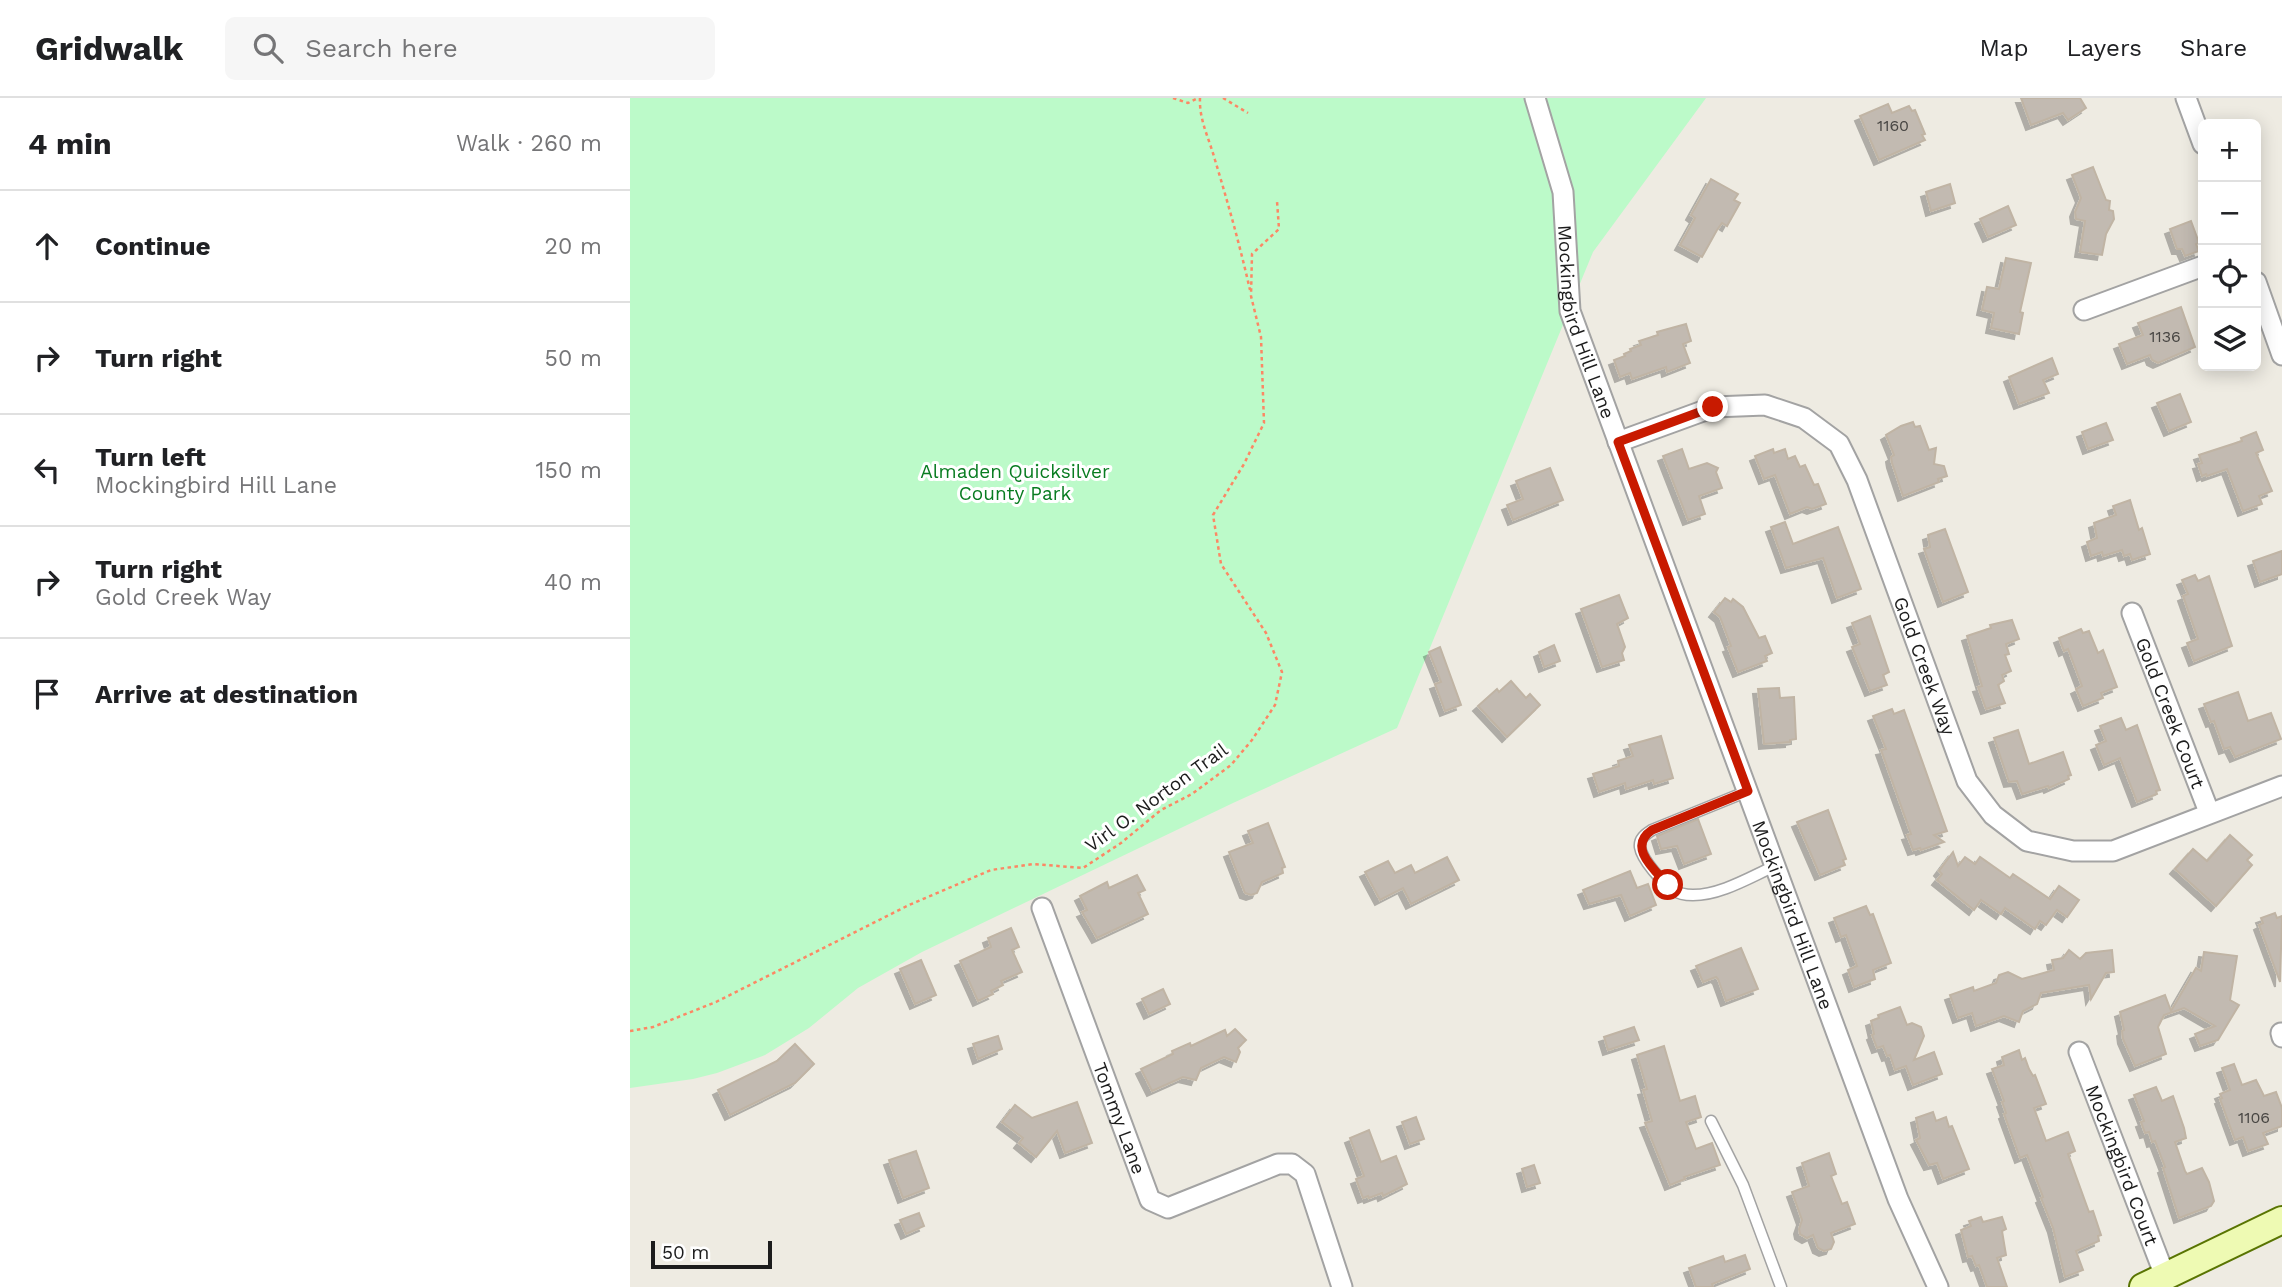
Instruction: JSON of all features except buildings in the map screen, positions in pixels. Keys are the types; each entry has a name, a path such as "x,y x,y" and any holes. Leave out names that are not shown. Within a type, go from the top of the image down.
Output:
{"street":[{"name":"Mockingbird Hill Lane","path":"1535,98 1563,192 1570,311 1898,1199 1938,1287"},
{"path":"2186,98 2198,130"},
{"path":"2084,310 2198,267"},
{"path":"2261,296 2282,355"},
{"name":"Gold Creek Way","path":"1618,442 1713,407 1765,405 1804,418 1839,444 1857,480 1967,781 1993,815 2028,841 2073,851 2113,851 2282,786"},
{"name":"Gold Creek Court","path":"2132,613 2209,812"},
{"name":"Tommy Lane","path":"1041,908 1150,1200 1168,1208 1278,1164 1292,1164 1305,1174 1342,1287"},
{"name":"Mockingbird Court","path":"2079,1052 2154,1282"},
{"path":"2154,1282 2282,1220"}],"lane":[{"path":"1748,791 1652,830 1641,841 1642,853 1668,885 1686,895 1721,889 1775,866"},
{"path":"1711,1121 1743,1185 1781,1287"}],"path":[{"path":"1173,98 1188,103 1199,98 1199,115 1209,136 1251,296"},
{"path":"1223,98 1248,113"},
{"name":"Virl O. Norton Trail","path":"630,1031 653,1027 716,1002 909,905 991,870 1033,864 1083,868 1121,843 1161,810 1192,794 1231,765 1252,740 1275,705 1282,672 1266,633 1221,564 1213,515 1244,464 1264,423 1261,337 1251,296 1252,254 1279,229 1277,201"}],"green space":[{"name":"Almaden Quicksilver County Park","path":"630,98 1706,98 1593,252 1397,728 1233,803 922,952 858,988 809,1028 765,1055 693,1079 630,1088"}],"route":[{"path":"1668,885 1642,853 1640,846 1644,835 1748,791 1618,442 1713,407"}]}
